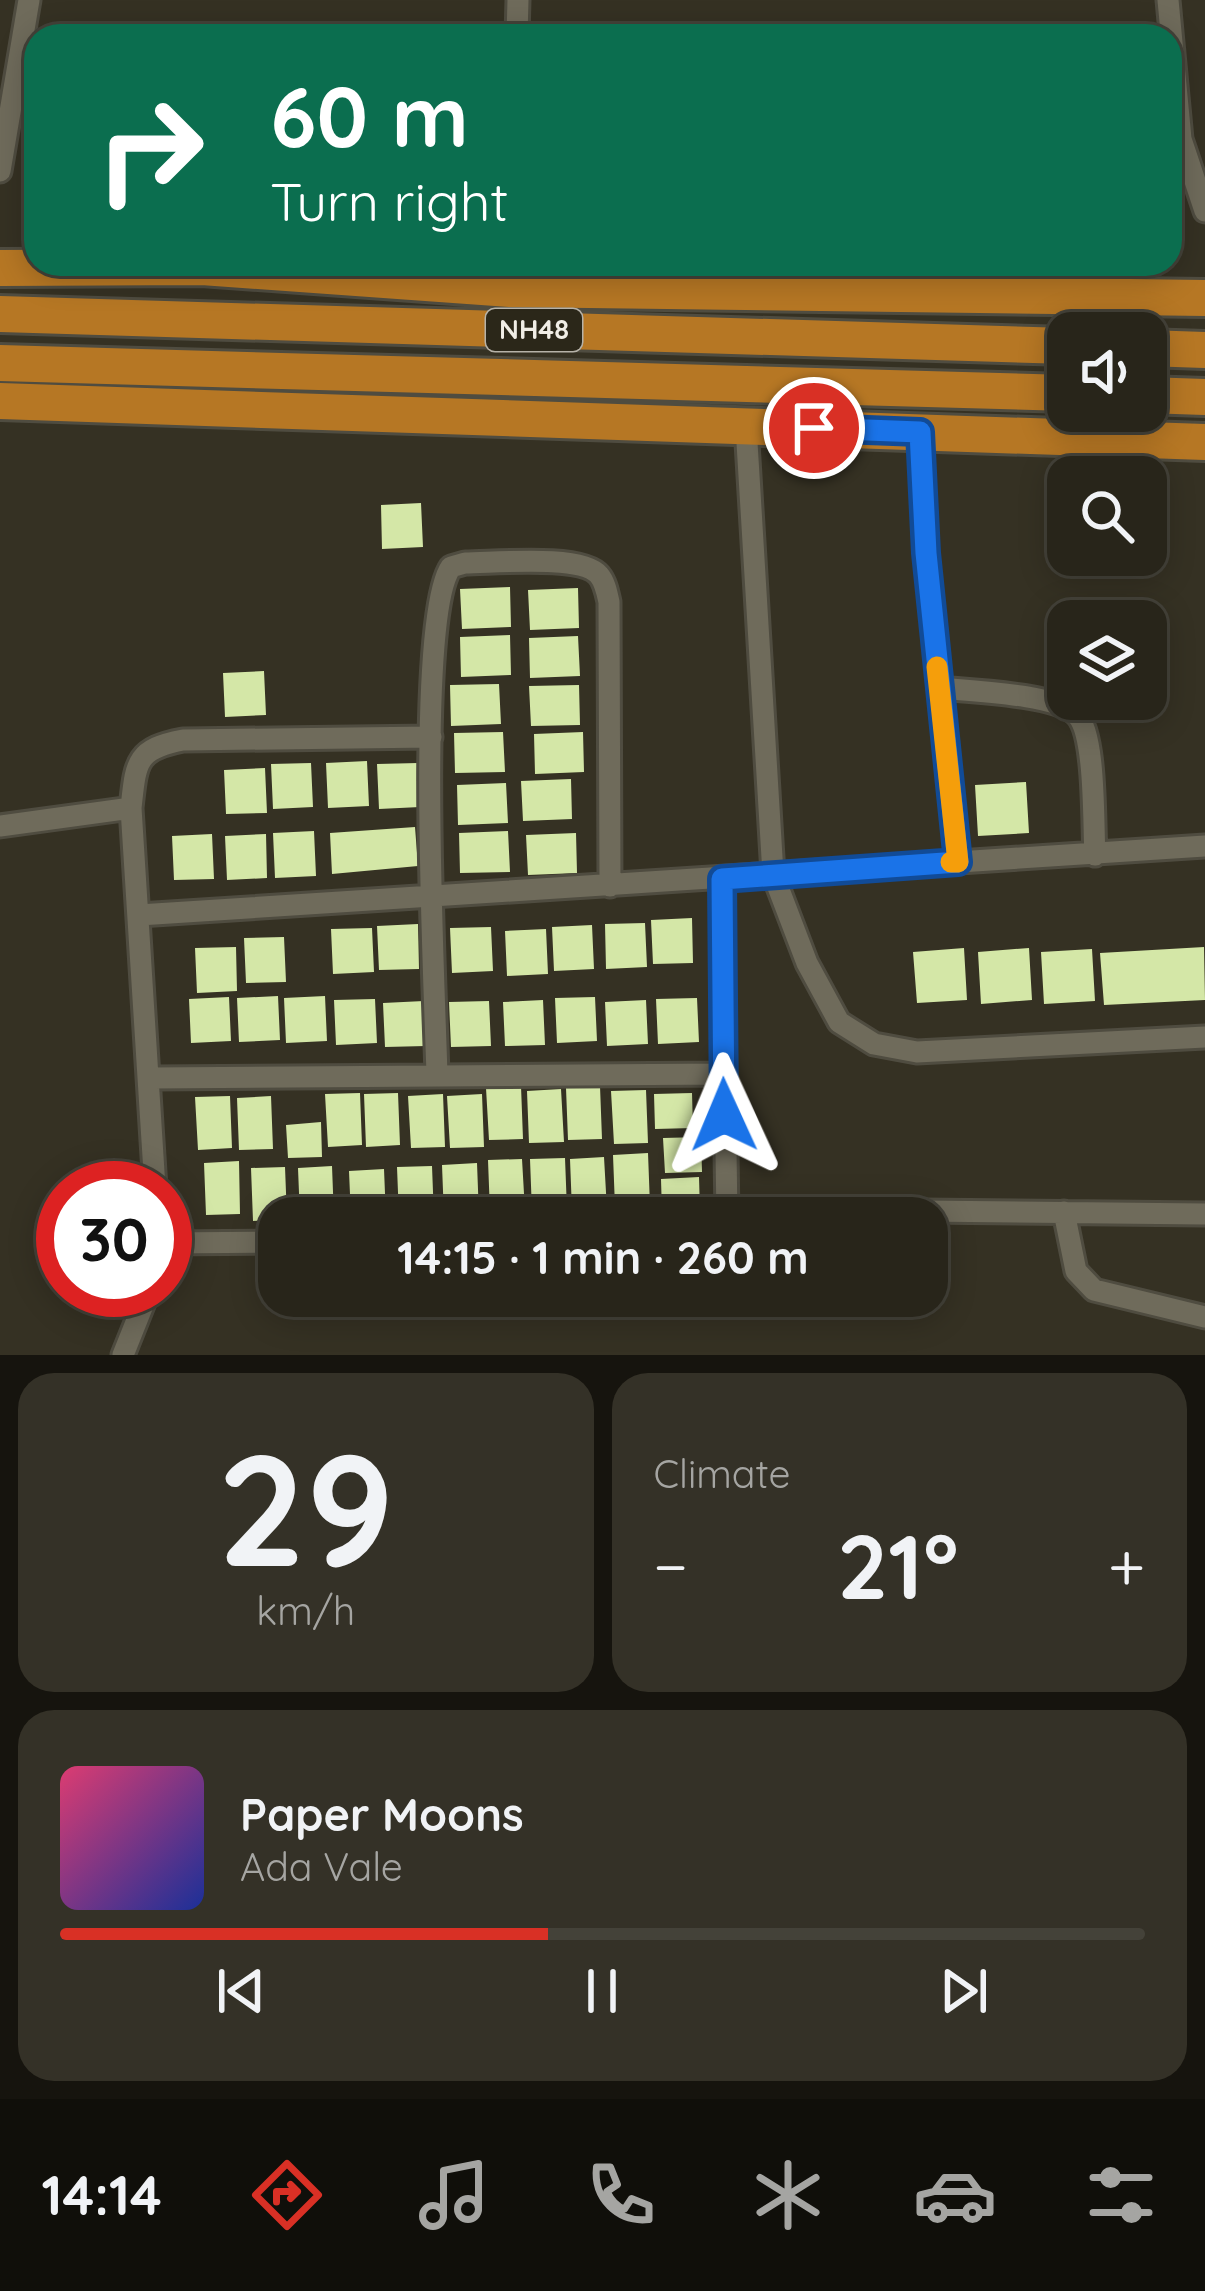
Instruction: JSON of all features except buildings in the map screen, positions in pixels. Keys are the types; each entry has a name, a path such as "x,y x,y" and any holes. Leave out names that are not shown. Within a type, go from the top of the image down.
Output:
{"highway":[{"path":"511,276 1205,298"},
{"name":"NH48","path":"0,314 1047,345"},
{"path":"1167,349 1197,350"},
{"name":"NH48","path":"0,364 1047,392"},
{"path":"0,400 1205,442"}],"street":[{"path":"0,171 24,29"},
{"path":"1182,142 1205,211"},
{"path":"746,426 773,874 807,963 839,1022 874,1044 917,1052 1205,1037"},
{"path":"920,432 939,688 958,862"},
{"path":"437,1076 431,737 439,593 452,567 578,563 596,571 610,602 610,886"},
{"path":"939,688 1057,703 1076,712 1087,736 1095,855"},
{"path":"154,1161 130,808 135,769 156,745 183,740 431,737"},
{"path":"0,826 130,808"},
{"path":"139,915 1205,846"},
{"path":"722,879 726,1197"},
{"path":"152,1078 723,1075"},
{"path":"948,1210 1205,1214"},
{"path":"1064,1212 1076,1271 1094,1290 1205,1317"},
{"path":"192,1243 258,1243"},
{"path":"123,1355 138,1317"}],"slow traffic":[{"path":"937,667 958,862 951,862"}],"route":[{"path":"724,1115 722,879 958,862 926,553 920,432 814,428"}]}
